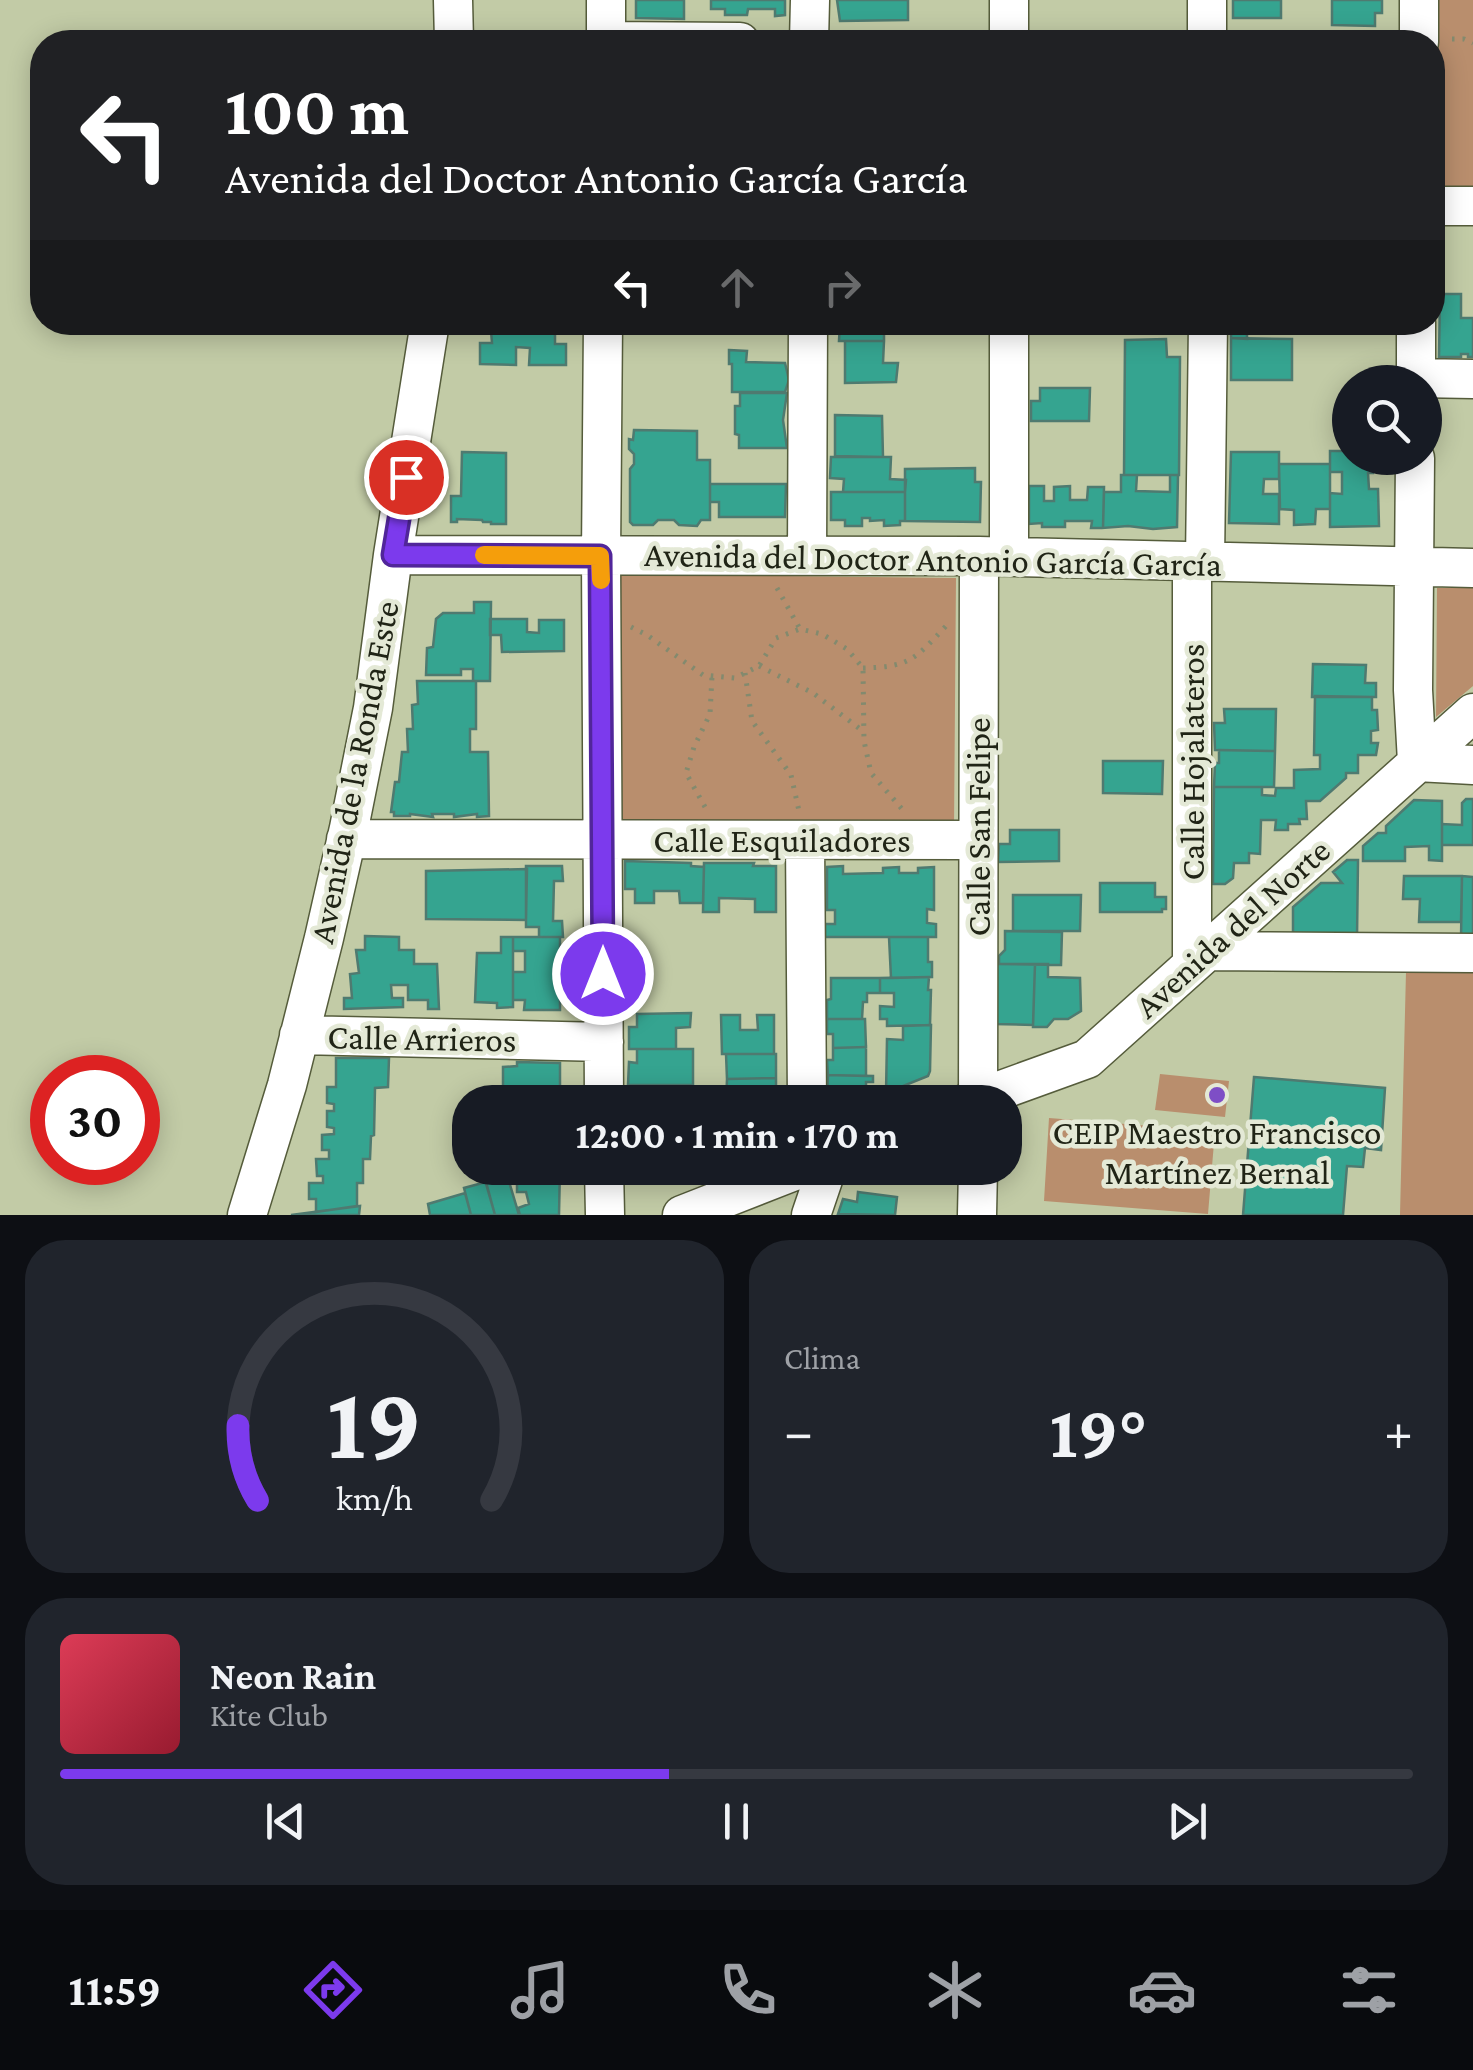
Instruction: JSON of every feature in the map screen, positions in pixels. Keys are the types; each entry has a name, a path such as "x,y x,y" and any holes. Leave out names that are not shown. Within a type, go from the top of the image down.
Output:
{"street":[{"path":"453,0 454,30"},
{"path":"606,0 606,30"},
{"path":"809,30 810,0"},
{"path":"1009,0 1009,30"},
{"path":"1206,30 1207,0"},
{"path":"1419,0 1419,30"},
{"path":"1445,206 1473,206"},
{"name":"Avenida de la Ronda Este","path":"247,1215 300,1035 373,708 428,335"},
{"path":"603,335 600,556 604,1085"},
{"path":"807,556 808,335"},
{"name":"Calle San Felipe","path":"975,1085 978,840 989,568 1009,335"},
{"name":"Calle Hojalateros","path":"1199,957 1198,562 1207,335"},
{"path":"1416,335 1416,365"},
{"path":"1442,380 1473,379"},
{"path":"1415,475 1413,690 1418,762 1473,765"},
{"name":"Avenida del Doctor Antonio García García","path":"393,555 807,556 989,568 1198,562 1473,568"},
{"name":"Avenida del Norte","path":"1018,1085 1087,1059 1473,714"},
{"name":"Calle Esquiladores","path":"346,839 978,840"},
{"path":"805,840 807,1085"},
{"path":"1199,957 1473,952"},
{"name":"Calle Arrieros","path":"300,1035 604,1042"},
{"path":"604,1185 604,1215"},
{"path":"682,1215 759,1185"},
{"path":"811,1215 821,1185"},
{"path":"977,1215 978,1185"}],"path":[{"path":"759,556 800,629"},
{"path":"863,668 892,668 915,659 989,568"},
{"path":"601,612 647,635 703,676 735,678 759,666 776,638 800,629 822,634 847,649 863,668 864,732 871,773 932,840"},
{"path":"759,666 813,693 864,732"},
{"path":"744,673 752,721 791,776 805,840"},
{"path":"704,840 706,808 686,773 710,714 712,676"}],"shaded area":[{"path":"1438,0 1473,0 1473,192 1445,192 1445,30 1438,30"},
{"path":"611,574 956,578 954,829 609,826"},
{"path":"1437,588 1473,588 1473,686 1436,717"},
{"path":"1406,972 1473,973 1473,1215 1400,1215"},
{"path":"1160,1074 1229,1081 1225,1117 1155,1110"},
{"path":"1049,1118 1215,1131 1208,1214 1044,1201"}],"building":[{"path":"636,0 684,0 684,19 636,18"},
{"path":"711,0 785,0 785,15 775,16 775,9 748,9 747,15 725,15 725,9 711,9"},
{"path":"837,0 908,0 908,20 840,21"},
{"path":"1233,0 1281,0 1281,18 1233,18"},
{"path":"1332,0 1382,0 1382,13 1375,13 1375,26 1332,25"},
{"path":"1445,294 1461,294 1461,318 1473,318 1473,357 1439,357 1439,335 1445,335"},
{"path":"491,335 555,335 555,344 566,344 566,365 529,365 530,348 516,347 516,365 480,364 480,343 492,343"},
{"path":"839,335 884,335 884,341 839,341"},
{"path":"1231,338 1292,339 1292,380 1231,380"},
{"path":"1166,339 1167,357 1180,357 1179,475 1124,475 1125,340"},
{"path":"845,341 884,341 883,363 898,363 896,382 845,383"},
{"path":"729,350 747,351 746,362 785,363 789,380 785,392 732,392"},
{"path":"1040,388 1090,388 1089,421 1031,421 1031,401 1040,401"},
{"path":"740,393 787,393 783,420 787,448 739,448 735,406 740,406"},
{"path":"835,415 882,416 883,457 835,456"},
{"path":"634,430 697,431 697,460 710,460 710,520 701,520 697,526 679,525 674,520 658,520 653,525 630,522 630,469 634,454 629,449 629,439 633,440"},
{"path":"462,452 506,453 506,524 457,519 451,522 451,496 461,496"},
{"path":"1231,452 1279,452 1279,479 1264,479 1263,494 1279,494 1279,524 1229,523"},
{"path":"831,457 891,457 890,479 906,480 905,492 843,492 844,479 830,478"},
{"path":"1279,464 1330,464 1330,509 1316,509 1315,524 1294,525 1294,510 1280,509"},
{"path":"975,468 975,482 981,482 980,522 905,521 905,469"},
{"path":"1121,475 1137,475 1136,491 1170,492 1170,475 1178,475 1177,527 1103,528 1104,492 1121,492"},
{"path":"1342,475 1368,475 1369,489 1378,489 1379,526 1330,527 1330,493 1342,494"},
{"path":"710,484 786,484 785,517 719,517 719,502 710,502"},
{"path":"1029,486 1044,486 1044,501 1054,501 1054,487 1070,486 1070,500 1087,500 1088,487 1104,487 1103,528 1091,528 1092,521 1065,521 1065,527 1029,524"},
{"path":"831,492 905,492 905,521 884,526 884,520 862,518 862,526 845,526 845,520 831,520"},
{"path":"474,602 491,602 490,681 473,681 473,669 461,669 461,675 426,675 427,648 433,647 436,619 443,613 474,613"},
{"path":"490,619 527,619 527,632 539,633 539,620 564,620 564,651 502,652 501,635 490,635"},
{"path":"1313,664 1366,665 1365,683 1376,683 1376,697 1312,697"},
{"path":"417,681 476,681 476,729 470,729 470,752 488,752 489,816 394,816 391,812 402,752 408,752 407,729 413,729 412,705 418,704"},
{"path":"1315,696 1372,697 1378,730 1371,731 1371,743 1378,743 1376,755 1358,755 1358,773 1346,773 1346,778 1320,801 1306,801 1307,819 1299,819 1300,824 1288,824 1288,830 1275,830 1276,820 1261,820 1260,854 1249,853 1249,863 1234,863 1233,878 1225,884 1213,884 1214,787 1262,787 1262,795 1275,796 1276,788 1294,788 1294,770 1320,769 1320,755 1314,755"},
{"path":"1224,709 1276,709 1275,751 1215,750 1214,723 1225,723"},
{"path":"1219,750 1275,751 1274,787 1214,787"},
{"path":"1103,761 1163,761 1162,794 1103,793"},
{"path":"1473,799 1473,845 1442,845 1442,824 1462,825 1462,803"},
{"path":"1414,800 1442,801 1442,861 1429,860 1429,846 1405,847 1405,861 1363,861 1363,846 1378,833 1386,833 1386,826"},
{"path":"1010,830 1059,830 1059,861 998,862 999,844 1010,844"},
{"path":"1347,860 1358,860 1357,939 1293,939 1293,907 1321,883 1342,883 1333,872"},
{"path":"625,861 691,863 704,867 703,903 680,903 679,891 654,891 654,903 635,903 635,889 625,889"},
{"path":"704,863 776,866 776,912 755,912 755,899 719,898 719,912 703,912"},
{"path":"526,866 562,866 563,881 554,881 553,921 562,921 563,937 539,937 539,927 526,927"},
{"path":"843,866 843,874 883,873 883,868 899,867 899,873 918,873 918,868 934,867 934,910 927,909 927,923 936,924 936,937 825,937 825,924 835,924 835,910 827,910 827,867"},
{"path":"527,869 526,920 426,919 426,871"},
{"path":"1404,876 1462,876 1461,922 1419,922 1420,899 1403,899"},
{"path":"1462,876 1473,877 1473,939 1461,939"},
{"path":"1100,883 1155,883 1155,897 1166,897 1166,909 1100,912"},
{"path":"1013,895 1081,895 1080,931 1013,931"},
{"path":"1005,931 1062,932 1061,965 999,964 999,956 1005,950"},
{"path":"365,936 399,937 399,950 414,950 414,964 437,964 439,1009 428,1009 428,1000 408,1000 408,985 391,985 392,998 403,998 403,1007 344,1009 344,998 352,998 350,974 359,973 356,950 365,950"},
{"path":"501,937 513,937 513,1007 497,1008 497,1003 475,1002 477,953 501,953"},
{"path":"513,937 560,937 560,1010 524,1010 525,1000 513,1000 513,972 525,972 525,951 513,951"},
{"path":"889,937 928,937 932,977 891,978"},
{"path":"995,964 1035,964 1033,1025 994,1024"},
{"path":"1035,964 1048,964 1048,977 1080,978 1081,1011 1068,1019 1054,1019 1047,1027 1033,1027"},
{"path":"929,977 930,1025 887,1026 887,1019 880,1019 880,1006 894,1007 894,993 880,993 880,978"},
{"path":"831,978 880,978 880,993 867,993 862,1019 827,1019"},
{"path":"691,1013 690,1027 676,1028 676,1049 629,1049 629,1027 637,1027 637,1014"},
{"path":"721,1015 740,1015 740,1030 758,1030 757,1015 774,1015 774,1054 722,1054"},
{"path":"827,1019 865,1019 866,1047 833,1048 833,1034 827,1034"},
{"path":"931,1025 930,1071 928,1076 906,1085 886,1085 887,1039 903,1040 903,1026"},
{"path":"866,1047 866,1076 828,1075 827,1060 833,1060 833,1048"},
{"path":"637,1049 693,1049 693,1085 628,1085 629,1062 637,1063"},
{"path":"726,1054 776,1054 776,1078 727,1079"},
{"path":"336,1058 389,1058 388,1087 375,1088 374,1135 370,1159 363,1159 363,1183 357,1183 357,1206 316,1212 316,1199 309,1199 309,1183 323,1183 323,1176 317,1176 316,1159 329,1159 329,1150 322,1150 322,1135 334,1134 334,1128 327,1127 327,1111 334,1111 334,1104 327,1103 327,1087 336,1087"},
{"path":"517,1062 560,1063 560,1085 503,1085 503,1067 517,1066"},
{"path":"828,1075 873,1076 873,1082 866,1085 828,1085"},
{"path":"1254,1077 1385,1088 1381,1150 1365,1148 1363,1167 1347,1166 1343,1215 1243,1215"},
{"path":"776,1078 776,1085 727,1085 727,1079"},
{"path":"486,1185 510,1185 519,1215 495,1215"},
{"path":"487,1185 495,1215 471,1215 464,1188"},
{"path":"517,1185 560,1185 559,1215 520,1215 518,1208 529,1204 526,1192 517,1192"},
{"path":"858,1192 897,1197 895,1215 838,1214 843,1199 857,1202"},
{"path":"465,1193 471,1215 430,1215 428,1204"},
{"path":"360,1206 359,1215 291,1215"}],"slow traffic":[{"path":"484,555 600,556 601,580"}],"place":[{"name":"CEIP Maestro Francisco Martínez Bernal","path":"1217,1095"}],"route":[{"path":"406,477 393,555 600,556 603,974"}]}
